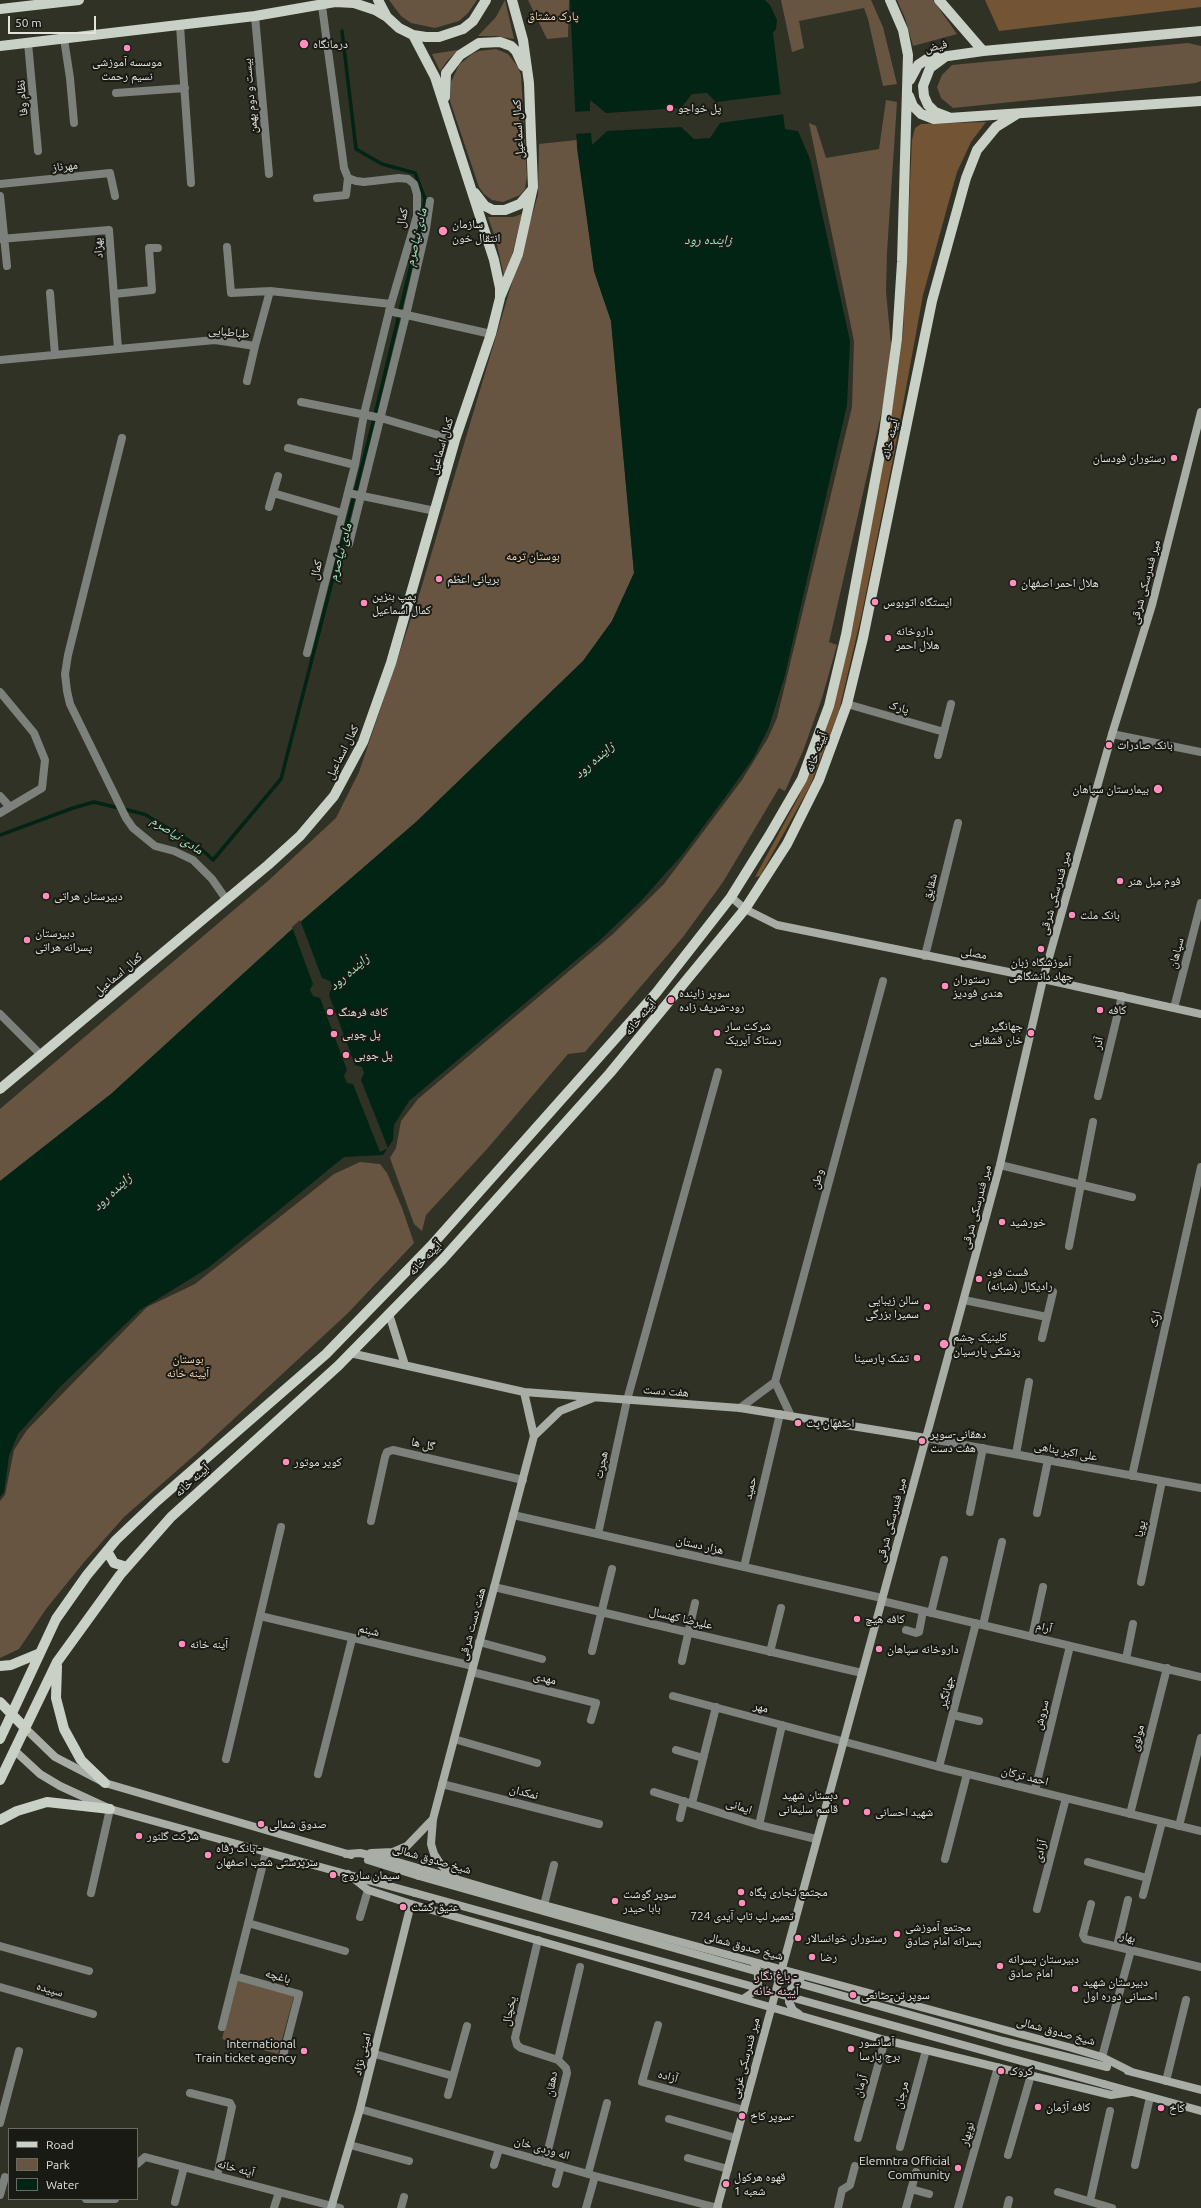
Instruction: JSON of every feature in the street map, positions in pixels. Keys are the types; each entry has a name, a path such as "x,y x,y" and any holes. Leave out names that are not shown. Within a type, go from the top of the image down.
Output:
{"main road":[{"path":"0,9 79,0"},
{"path":"378,0 387,17"},
{"path":"0,46 28,44 255,16 322,6 337,1 354,3 375,10 387,17 399,28 413,35 439,37 457,32 473,21 486,0"},
{"name":"کمال اسماعیل","path":"0,1094 4,1086 300,836 319,815 347,775 363,742 377,706 455,440 491,334 499,301 518,254 534,187 528,83 523,40 512,0"},
{"path":"890,0 903,30 908,55 908,90 910,100 921,114 934,119 953,119 1198,100"},
{"path":"939,0 983,51"},
{"name":"فیض","path":"908,90 911,77 918,65 927,59 983,51 1201,31"},
{"path":"1188,32 1201,37"},
{"name":"کمال اسماعیل","path":"413,35 430,64 446,111 466,179 494,260 500,288 499,301"},
{"path":"446,111 444,84 446,73 460,55 479,43 500,42 511,46 520,58 528,83"},
{"path":"946,56 930,68 923,86 924,96 928,104 935,112 953,119"},
{"name":"آیینه خانه","path":"0,1737 66,1602 107,1551 157,1502 326,1354 431,1246 656,994 731,897 802,779 828,706 846,635 884,433 897,339 902,262 908,90"},
{"name":"آیینه خانه","path":"0,1780 26,1729 57,1662 127,1567 171,1517 350,1353 443,1259 610,1073 745,909 787,844 819,780 847,704 882,545 932,300 966,178 977,150 996,127 1017,114"},
{"path":"466,179 479,200 493,210 505,210 520,204 534,187"},
{"name":"میر فندرسکی شرقی","path":"771,2007 1000,1165 1043,979 1112,734 1152,605 1199,431 1201,412"},
{"path":"864,543 882,545"},
{"name":"مصلی","path":"731,897 745,909 777,925 1043,979 1201,1014"},
{"path":"389,1314 405,1365"},
{"name":"هفت دست","path":"350,1353 524,1392 740,1408 926,1438"},
{"path":"524,1392 534,1436"},
{"path":"534,1436 560,1411 595,1397"},
{"name":"هفت دست شرقی","path":"459,1881 441,1865 434,1854 431,1844 433,1819 534,1436"},
{"path":"107,1551 114,1563 127,1567"},
{"path":"0,1666 11,1665 40,1653"},
{"path":"57,1662 56,1698 64,1729 81,1760 105,1783"},
{"name":"شیخ صدوق شمالی","path":"0,1702 56,1757 105,1783 419,1876 996,2038 1201,2090"},
{"path":"0,1737 40,1774 60,1786 110,1809"},
{"path":"0,1820 17,1811 47,1802 110,1809 1201,2111"},
{"path":"360,1854 393,1852 407,1846 433,1819"},
{"name":"شیخ صدوق شمالی","path":"346,1854 360,1854 391,1860 544,1905 1102,2057 1132,2072"},
{"path":"348,1874 368,1890 411,1904 886,2040 1111,2095 1131,2092"},
{"name":"امینی نژاد","path":"334,2207 375,2054 411,1904"},
{"path":"743,1999 752,1993 758,1983 758,1972 752,1962"},
{"path":"800,2016 793,2010 789,2002 789,1993 793,1985 808,1977"},
{"name":"میر فندرسکی غربی","path":"717,2208 771,2007"}],"street":[{"path":"317,198 346,196 348,178 344,168 322,6"},
{"name":"بیست و دوم بهمن","path":"255,16 269,174"},
{"path":"180,26 191,183"},
{"path":"64,39 74,123"},
{"name":"نظام وفا","path":"28,44 38,151"},
{"path":"116,93 184,88"},
{"name":"مهرناز","path":"0,184 110,173 115,196"},
{"name":"کمال","path":"307,653 355,465 364,414 390,307 417,216 417,194 414,184 408,179 399,178 364,182 348,178"},
{"path":"0,196 2,239 7,266"},
{"path":"349,544 406,315 426,229 430,201"},
{"name":"بهزاد","path":"2,239 109,230 118,349"},
{"path":"227,247 231,293 270,291 390,307 406,315 491,334"},
{"path":"114,294 152,290 149,248 158,248"},
{"name":"طباطبایی","path":"0,360 215,340 254,346 270,291"},
{"path":"50,293 55,355"},
{"path":"247,381 254,346"},
{"path":"301,402 381,418 455,440"},
{"path":"122,438 68,655 65,674 70,704 119,804 133,828 155,846 174,851 193,860 212,879 226,899"},
{"path":"288,448 355,465"},
{"path":"269,507 278,476"},
{"path":"273,493 342,513"},
{"path":"348,493 435,511"},
{"path":"0,692 34,733 45,760 42,788 9,806 0,813"},
{"name":"پارک","path":"847,704 944,732"},
{"path":"938,755 951,704"},
{"path":"1112,734 1201,752"},
{"path":"0,796 9,806"},
{"name":"شقایق","path":"925,956 958,823"},
{"name":"سپاهان","path":"1174,1008 1201,903"},
{"name":"وطن","path":"775,1382 883,981"},
{"name":"آذر","path":"1098,1096 1122,996"},
{"path":"0,1014 41,1055"},
{"path":"627,1400 718,1072"},
{"path":"1069,1246 1093,1122"},
{"path":"1000,1165 1132,1197"},
{"name":"ارک","path":"1132,1476 1201,1167"},
{"path":"1042,1338 1053,1292"},
{"path":"964,1300 1047,1317"},
{"path":"740,1408 775,1382 791,1416"},
{"path":"1016,1454 1030,1382"},
{"name":"هجرت","path":"598,1534 627,1400"},
{"name":"حمید","path":"744,1567 780,1414"},
{"name":"علی اکبر پناهی","path":"926,1438 1201,1488"},
{"path":"970,1512 983,1448"},
{"name":"گل ها","path":"370,1521 385,1457 387,1452 393,1450 523,1480"},
{"path":"1037,1513 1048,1460"},
{"name":"پویا","path":"1141,1582 1162,1481"},
{"name":"هزار دستان","path":"513,1515 882,1600"},
{"path":"226,1759 281,1527"},
{"name":"جهانگیر","path":"940,1767 953,1715 1002,1542"},
{"path":"906,1630 918,1633 927,1612 944,1560"},
{"path":"592,1651 612,1569"},
{"name":"علیرضا کهنسال","path":"494,1587 862,1673"},
{"path":"1032,1637 1043,1587"},
{"name":"آرام","path":"882,1600 1201,1677"},
{"path":"682,1661 696,1603"},
{"path":"770,1652 781,1608"},
{"name":"شبنم","path":"260,1616 472,1669"},
{"path":"1126,1659 1133,1624"},
{"path":"318,1774 352,1639"},
{"path":"480,1642 542,1659"},
{"name":"سروش","path":"1035,1790 1070,1646"},
{"name":"مولوی","path":"1130,1814 1166,1668"},
{"name":"مهدی","path":"472,1669 596,1703 592,1720"},
{"name":"مهر","path":"673,1696 844,1740"},
{"path":"680,1818 688,1802 703,1758 716,1707"},
{"path":"953,1715 979,1721"},
{"path":"759,1825 782,1725"},
{"path":"1179,1826 1201,1738"},
{"path":"454,1739 537,1763"},
{"name":"احمد ترکان","path":"844,1740 967,1774 1201,1831"},
{"path":"676,1750 703,1758"},
{"path":"945,1859 967,1774"},
{"name":"نمکدان","path":"442,1784 599,1824"},
{"name":"ایمانی","path":"654,1792 759,1825 816,1839"},
{"name":"آزادی","path":"1037,1909 1066,1798"},
{"path":"91,1893 110,1809"},
{"path":"1143,1895 1162,1822"},
{"path":"222,2027 266,1852"},
{"path":"1088,1862 1147,1878"},
{"path":"544,1905 554,1865"},
{"path":"360,1917 368,1890"},
{"path":"1117,1946 1128,1900"},
{"name":"بهار","path":"1091,1904 1083,1938 1200,1967"},
{"path":"248,1923 345,1951"},
{"name":"یخچال","path":"538,1940 515,2038 517,2045 521,2048 558,2060"},
{"path":"0,1946 89,1971"},
{"path":"1102,2057 1131,1950"},
{"path":"1200,1967 1201,1958"},
{"name":"دهقان","path":"545,2162 567,2073 566,2068 558,2060 580,1966"},
{"name":"باغچه","path":"235,1976 299,1994 283,2056"},
{"name":"سپیده","path":"0,1987 93,2014"},
{"path":"1166,2081 1186,2000"},
{"name":"آزاده","path":"658,2025 642,2082 744,2110"},
{"path":"448,2095 467,2026"},
{"name":"آرمان","path":"858,2138 886,2040"},
{"name":"مرجان","path":"900,2147 926,2050"},
{"path":"0,2123 19,2051"},
{"path":"375,2054 453,2076"},
{"name":"نوبهار","path":"958,2208 998,2067"},
{"path":"1008,2154 1031,2075"},
{"path":"190,2093 230,2103 232,2107 217,2176"},
{"path":"1135,2166 1150,2097"},
{"path":"586,2208 591,2175 607,2102"},
{"name":"اله وردی خان","path":"360,2109 591,2175 717,2208"},
{"path":"1090,2201 1110,2111"},
{"path":"669,2119 736,2138"},
{"path":"350,2145 409,2161"},
{"path":"494,2165 499,2148"},
{"name":"آینه خانه","path":"138,2154 145,2157 334,2207"},
{"path":"138,2163 145,2157"},
{"path":"688,2158 728,2169"},
{"path":"556,2184 561,2166"},
{"path":"838,2208 842,2190 850,2185 855,2166"},
{"path":"175,2202 184,2167"},
{"path":"906,2208 916,2172"},
{"path":"0,2196 5,2177"},
{"path":"911,2190 929,2194"},
{"path":"274,2208 278,2192"},
{"path":"1058,2192 1107,2207"},
{"path":"401,2208 404,2197"},
{"path":"88,2202 106,2200"}],"green space":[{"path":"389,0 477,0 468,13 459,21 435,28 411,23 401,16"},
{"path":"505,0 514,39 495,36 478,36 496,17"},
{"name":"پارک مشتاق","path":"528,0 569,0 568,37 547,39"},
{"path":"781,0 871,0 883,27 897,84 883,86 868,19 864,8 799,21 804,48 792,52"},
{"path":"897,0 933,0 957,34 913,46 905,18"},
{"path":"1188,43 1201,46 1201,81 1196,83 953,108 941,98 937,87 942,75 952,65"},
{"path":"496,49 508,54 518,67 521,75 527,176 525,189 520,195 503,202 492,200 484,194 479,187 450,101 451,82 459,65 472,54 479,51"},
{"path":"458,50 447,61 440,71 432,54"},
{"path":"886,100 897,102 887,252 886,292 891,344 887,388 829,642 837,645 822,698 803,751 785,791 779,788 723,882 683,937 585,1052 568,1054 487,1149 426,1215 422,1231 414,1224 390,1158 396,1148 401,1121 418,1099 613,934 664,884 742,780 768,738 777,718 852,407 854,341 809,123 816,126 826,158 879,149"},
{"name":"بوستان ترمه","path":"577,140 594,271 611,321 634,573 612,621 583,661 416,822 290,931 111,1094 0,1181 0,1109 268,881 336,818 359,772 420,592 538,195 539,144"},
{"path":"522,214 505,281 496,240 488,217 513,217"},
{"name":"بوستان آیینه خانه","path":"360,1162 380,1164 387,1173 402,1208 414,1243 348,1313 197,1453 124,1517 85,1561 46,1609 19,1649 0,1658 0,1501 5,1495 14,1450 27,1430 147,1307 195,1284 334,1174"},
{"path":"237,1980 294,1996 278,2054 222,2039"}],"shaded area":[{"path":"985,0 1201,0 1201,7 999,31"},
{"path":"986,122 971,142 957,172 923,295 894,454 862,613 839,711 810,786 760,876 755,877 799,796 820,745 839,684 853,625 890,422 903,334 912,140 915,128 921,124"}],"water":[{"name":"زاینده رود","path":"570,0 765,0 770,5 777,20 776,29 773,33 785,129 798,131 810,159 850,341 847,405 785,675 769,727 754,757 732,788 682,855 640,902 600,940 409,1101 394,1125 393,1140 383,1155 344,1157 208,1268 140,1310 60,1387 18,1434 9,1456 4,1492 0,1497 0,1181 111,1094 290,931 416,822 583,661 612,621 634,573 611,321 594,271 577,148"}],"pier":[{"name":"پل خواجو","path":"707,93 716,102 782,94 785,114 720,123 710,138 694,139 681,127 607,131 592,145 591,133 574,134 573,112 590,111 590,100 606,113 681,108 692,94"},
{"name":"پل چوبی","path":"300,920 322,978 330,981 332,986 329,995 355,1065 362,1067 364,1073 361,1080 388,1148 380,1152 353,1084 347,1083 344,1076 347,1070 320,998 313,996 310,990 313,984 292,927"}],"waterway":[{"name":"مادی نیاصرم","path":"0,835 73,808 94,802 144,814 198,846 213,860 281,779 373,423 418,236 425,199 415,173 382,164 356,149 342,31"}],"place":[{"name":"درمانگاه","path":"304,44"},
{"name":"موسسه آموزشی نسیم رحمت","path":"127,48"},
{"name":"پل خواجو","path":"670,108"},
{"name":"سازمان انتقال خون","path":"443,231"},
{"name":"رستوران فودسان","path":"1174,458"},
{"name":"بریانی اعظم","path":"439,579"},
{"name":"هلال احمر اصفهان","path":"1013,583"},
{"name":"ایستگاه اتوبوس","path":"875,602"},
{"name":"پمپ بنزین کمال اسماعیل","path":"364,603"},
{"name":"داروخانه هلال احمر","path":"888,638"},
{"name":"بانک صادرات","path":"1109,745"},
{"name":"بیمارستان سپاهان","path":"1158,789"},
{"name":"فوم مبل هنر","path":"1120,881"},
{"name":"دبیرستان هراتی","path":"46,896"},
{"name":"بانک ملت","path":"1072,915"},
{"name":"دبیرستان پسرانه هراتی","path":"27,940"},
{"name":"آموزشگاه زبان جهاد دانشگاهی","path":"1041,949"},
{"name":"رستوران هندی فودیز","path":"945,986"},
{"name":"سوپر زاینده رود-شریف زاده","path":"671,1000"},
{"name":"کافه","path":"1100,1010"},
{"name":"کافه فرهنگ","path":"330,1012"},
{"name":"شرکت سار رستاک آیریک","path":"717,1033"},
{"name":"جهانگیر خان قشقایی","path":"1031,1033"},
{"name":"پل چوبی","path":"334,1034"},
{"name":"پل جوبی","path":"346,1055"},
{"name":"خورشید","path":"1002,1222"},
{"name":"فست فود رادیکال (شبانه)","path":"979,1279"},
{"name":"سالن زیبایی سمیرا بزرگی","path":"927,1307"},
{"name":"کلینیک چشم پزشکی پارسیان","path":"944,1344"},
{"name":"تشک پارسینا","path":"917,1358"},
{"name":"اصفهان پت","path":"798,1423"},
{"name":"دهقانی-سوپر هفت دست","path":"922,1441"},
{"name":"کویر موتور","path":"286,1462"},
{"name":"کافه هیچ","path":"857,1619"},
{"name":"آینه خانه","path":"182,1644"},
{"name":"داروخانه سپاهان","path":"879,1649"},
{"name":"دبستان شهید قاسم سلیمانی","path":"846,1802"},
{"name":"شهید احسانی","path":"867,1812"},
{"name":"صدوق شمالی","path":"261,1824"},
{"name":"شرکت گلنور","path":"139,1836"},
{"name":"بانک رفاه - سرپرستی شعب اصفهان","path":"208,1855"},
{"name":"سیمان ساروج","path":"333,1875"},
{"name":"مجتمع تجاری پگاه","path":"741,1892"},
{"name":"سوپر گوشت بابا حیدر","path":"615,1901"},
{"name":"تعمیر لپ تاپ آیدی 724","path":"742,1903"},
{"name":"عتیق گشت","path":"403,1907"},
{"name":"مجتمع آموزشی پسرانه امام صادق","path":"897,1934"},
{"name":"رستوران خوانسالار","path":"798,1938"},
{"name":"رضا","path":"812,1957"},
{"name":"دبیرستان پسرانه امام صادق","path":"1000,1966"},
{"name":"دبیرستان شهید احسانى دوره اول","path":"1075,1989"},
{"name":"سوپر تن-صانعی","path":"853,1995"},
{"name":"آسانسور برج پارسا","path":"851,2049"},
{"name":"International Train ticket agency","path":"304,2051"},
{"name":"کروک","path":"1001,2071"},
{"name":"کافه آژمان","path":"1038,2107"},
{"name":"کاخ","path":"1161,2108"},
{"name":"سوپر کاخ-","path":"742,2116"},
{"name":"Elemntra Official Community","path":"958,2168"},
{"name":"قهوه هرکول شعبه 1","path":"726,2184"}],"district":[{"name":"باغ نگار - آیینه خانه","path":"776,1984"}]}
